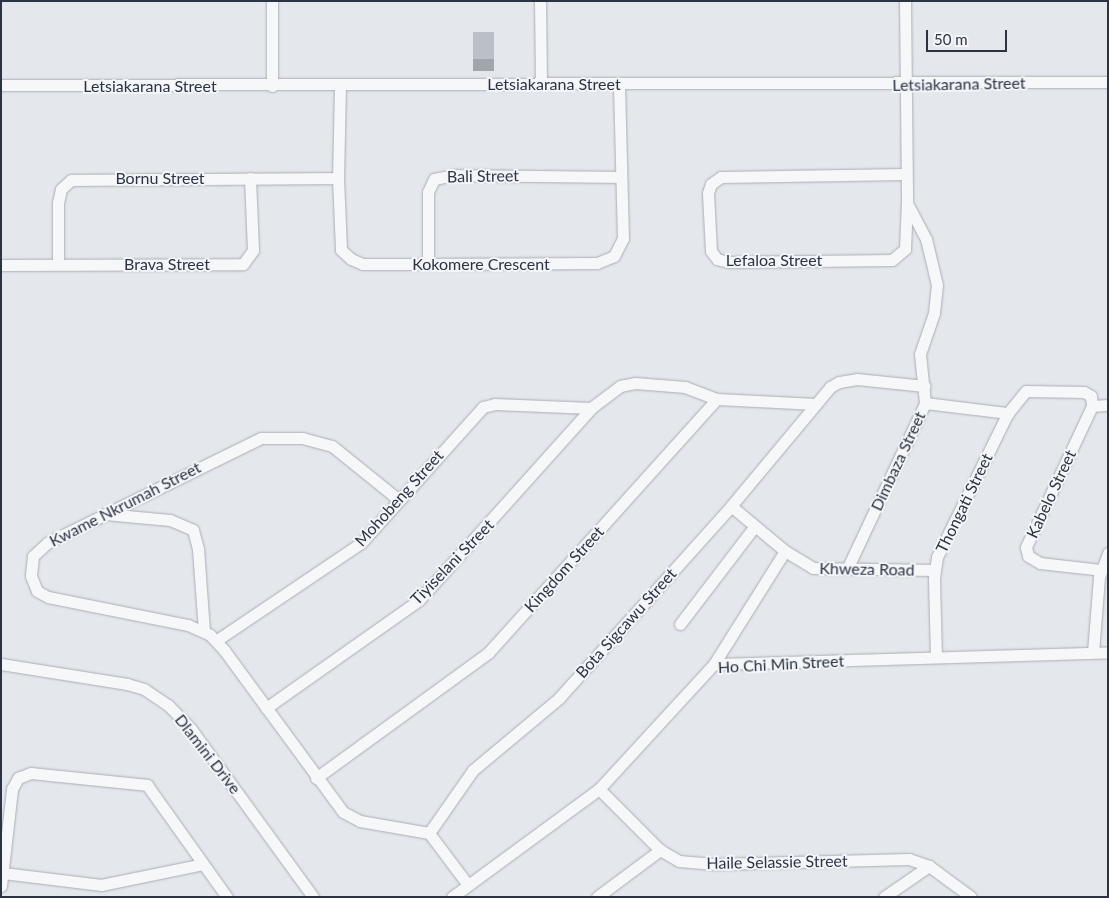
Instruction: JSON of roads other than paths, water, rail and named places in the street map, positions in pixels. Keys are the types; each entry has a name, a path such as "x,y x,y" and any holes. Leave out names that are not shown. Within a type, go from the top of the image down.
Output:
{"street":[{"path":"272,1 272,86"},
{"path":"540,1 541,84"},
{"path":"904,1 907,201 926,239 937,285 934,313 920,354 925,386 925,403"},
{"name":"Letsiakarana Street","path":"1,85 906,85 1108,82"},
{"name":"Kokomere Crescent","path":"340,86 339,242 346,255 363,264 428,264 605,262 614,256 623,244 619,85"},
{"name":"Lefaloa Street","path":"906,174 721,177 709,189 709,246 717,260 728,262 892,260 906,249 907,201"},
{"name":"Bali Street","path":"428,264 428,192 434,179 454,175 620,177"},
{"name":"Brava Street","path":"1,265 243,264 253,250 250,178"},
{"name":"Bornu Street","path":"58,264 58,202 61,189 71,180 338,178"},
{"name":"Bota Sigcawu Street","path":"429,833 474,770 559,698 732,506 830,387 848,380 925,386"},
{"name":"Tiyiselani Street","path":"266,708 419,600 448,571 592,408 614,389 627,384 685,387 717,399"},
{"name":"Thongati Street","path":"936,657 934,570 942,546 1008,413 1019,396 1031,390 1086,392 1091,396 1092,406"},
{"path":"717,399 816,404"},
{"name":"Kingdom Street","path":"316,778 488,653 717,399"},
{"name":"Dimbaza Street","path":"848,567 925,403 1008,413"},
{"name":"Mohobeng Street","path":"217,640 349,552 372,532 483,407 495,404 592,408"},
{"path":"1092,406 1108,405"},
{"name":"Kabelo Street","path":"1092,406 1026,552 1031,559 1040,563 1101,570"},
{"name":"Kwame Nkrumah Street","path":"400,500 332,446 303,438 269,437 248,442 39,549 30,571 37,591 48,597 204,631 217,640 340,809 351,818 429,833"},
{"name":"Khweza Road","path":"732,506 785,551 813,568 848,567 934,570"},
{"path":"105,514 170,520 193,530 198,549 204,631"},
{"path":"680,624 755,526"},
{"path":"714,664 785,551"},
{"path":"1093,652 1101,570 1108,553"},
{"name":"Ho Chi Min Street","path":"452,897 599,789 714,664 1108,652"},
{"name":"Dlamini Drive","path":"1,664 127,684 144,689 168,705 191,729 314,897"},
{"path":"1,886 12,789 18,778 31,773 147,785 227,897"},
{"name":"Haile Selassie Street","path":"599,789 660,850 669,857 693,864 909,859 929,866 971,897"},
{"path":"429,833 468,885"},
{"path":"598,897 660,850"},
{"path":"3,873 101,885 203,864"},
{"path":"884,897 929,866"}]}
